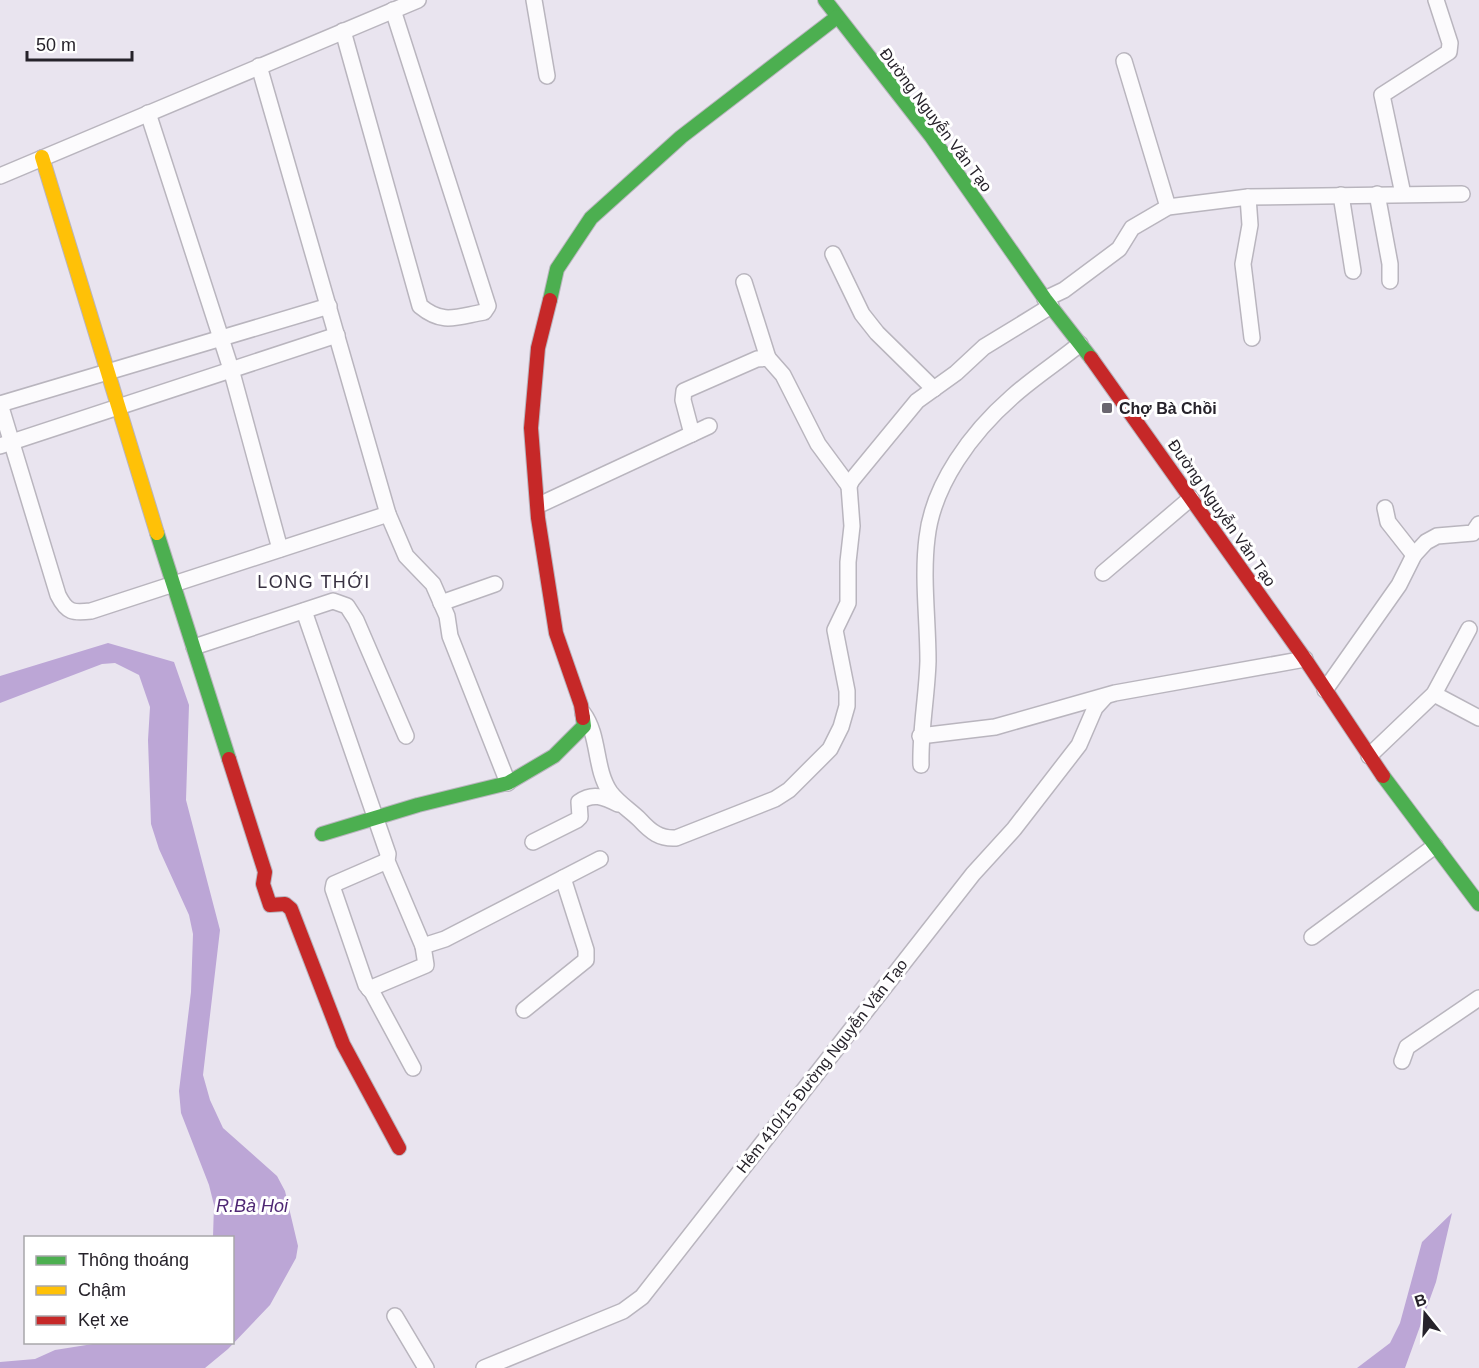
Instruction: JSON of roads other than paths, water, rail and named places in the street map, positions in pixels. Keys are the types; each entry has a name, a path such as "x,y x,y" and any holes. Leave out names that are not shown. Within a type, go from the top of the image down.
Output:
{"street":[{"path":"0,176 418,0"},
{"path":"534,0 547,76"},
{"name":"Đường Nguyễn Văn Tạo","path":"825,0 931,136 1305,658 1369,756 1479,904"},
{"path":"1403,194 1382,95 1449,52 1450,43 1436,0"},
{"path":"343,31 420,306 444,320 484,312 488,306 393,10"},
{"path":"744,282 768,358 783,375 818,444 849,486 852,526 848,562 848,603 835,630 847,691 847,706 841,727 830,749 815,767 782,795 676,838 662,838 609,791 599,764 594,735 582,712 556,633 538,518 539,505 531,428 538,348 557,269 591,218 681,137 837,17"},
{"path":"1124,61 1168,207"},
{"path":"259,66 388,514 406,556 433,584 447,616 450,636 508,783"},
{"path":"148,113 231,369 280,549"},
{"path":"42,157 116,406 265,872 263,884 270,905 285,904 291,909 343,1044 399,1148"},
{"path":"1377,194 1390,264 1389,281"},
{"path":"1341,195 1353,271"},
{"path":"849,486 917,401 984,347 1119,249 1132,228 1168,207 1248,197 1462,195"},
{"path":"1248,197 1250,225 1244,264 1252,338"},
{"path":"833,254 862,314 877,333 934,389"},
{"path":"329,306 0,404 6,443 64,608 73,613 91,611 388,514"},
{"path":"6,443 337,335"},
{"path":"921,765 920,736 928,662 925,556 931,515 939,493 967,446 1010,398 1080,344"},
{"path":"692,434 683,400 684,392 757,359 768,358"},
{"path":"539,505 709,426"},
{"path":"1103,573 1191,498"},
{"path":"1385,508 1388,522 1414,555"},
{"path":"1325,690 1399,585 1414,555 1426,542 1437,536 1477,532"},
{"path":"441,603 495,584"},
{"path":"194,646 333,601 347,606 356,620 406,736"},
{"path":"304,610 388,854 387,861"},
{"path":"1369,756 1434,694 1469,629"},
{"path":"920,736 995,727 1105,697 1305,658"},
{"path":"1434,694 1479,718"},
{"name":"Hẻm 410/15 Đường Nguyễn Văn Tạo","path":"484,1368 623,1311 642,1297 972,874 1014,829 1079,745 1095,708 1105,697"},
{"path":"322,834 508,783 554,756 584,726 582,712"},
{"path":"533,842 577,820 580,816 579,802 584,798 601,796 625,807"},
{"path":"1312,937 1435,846"},
{"path":"423,946 445,939 600,859"},
{"path":"369,988 426,965 423,946 393,867 387,861"},
{"path":"387,861 334,884 334,894 369,988 413,1068"},
{"path":"524,1010 586,960 586,950 563,878"},
{"path":"1402,1061 1404,1053 1411,1044 1479,998"},
{"path":"394,1316 426,1368"}],"water":[{"name":"R.Bà Hoi","path":"108,643 174,662 189,705 186,800 220,930 203,1075 210,1100 223,1128 277,1176 285,1191 298,1246 296,1258 270,1305 234,1343 234,1236 213,1236 214,1205 209,1185 181,1113 179,1091 191,992 193,934 189,915 159,849 151,824 148,740 150,707 139,675 115,663 102,664 0,703 0,676"},
{"path":"1452,1213 1436,1282 1405,1368 1357,1368 1390,1343 1400,1323 1422,1242"},
{"name":"R.Bà Hoi","path":"93,1344 233,1344 205,1368 0,1368 0,1362 35,1359 55,1350"}],"place":[{"name":"Chợ Bà Chồi","path":"1107,408"}],"district":[{"name":"LONG THỚI","path":"314,582"}]}
